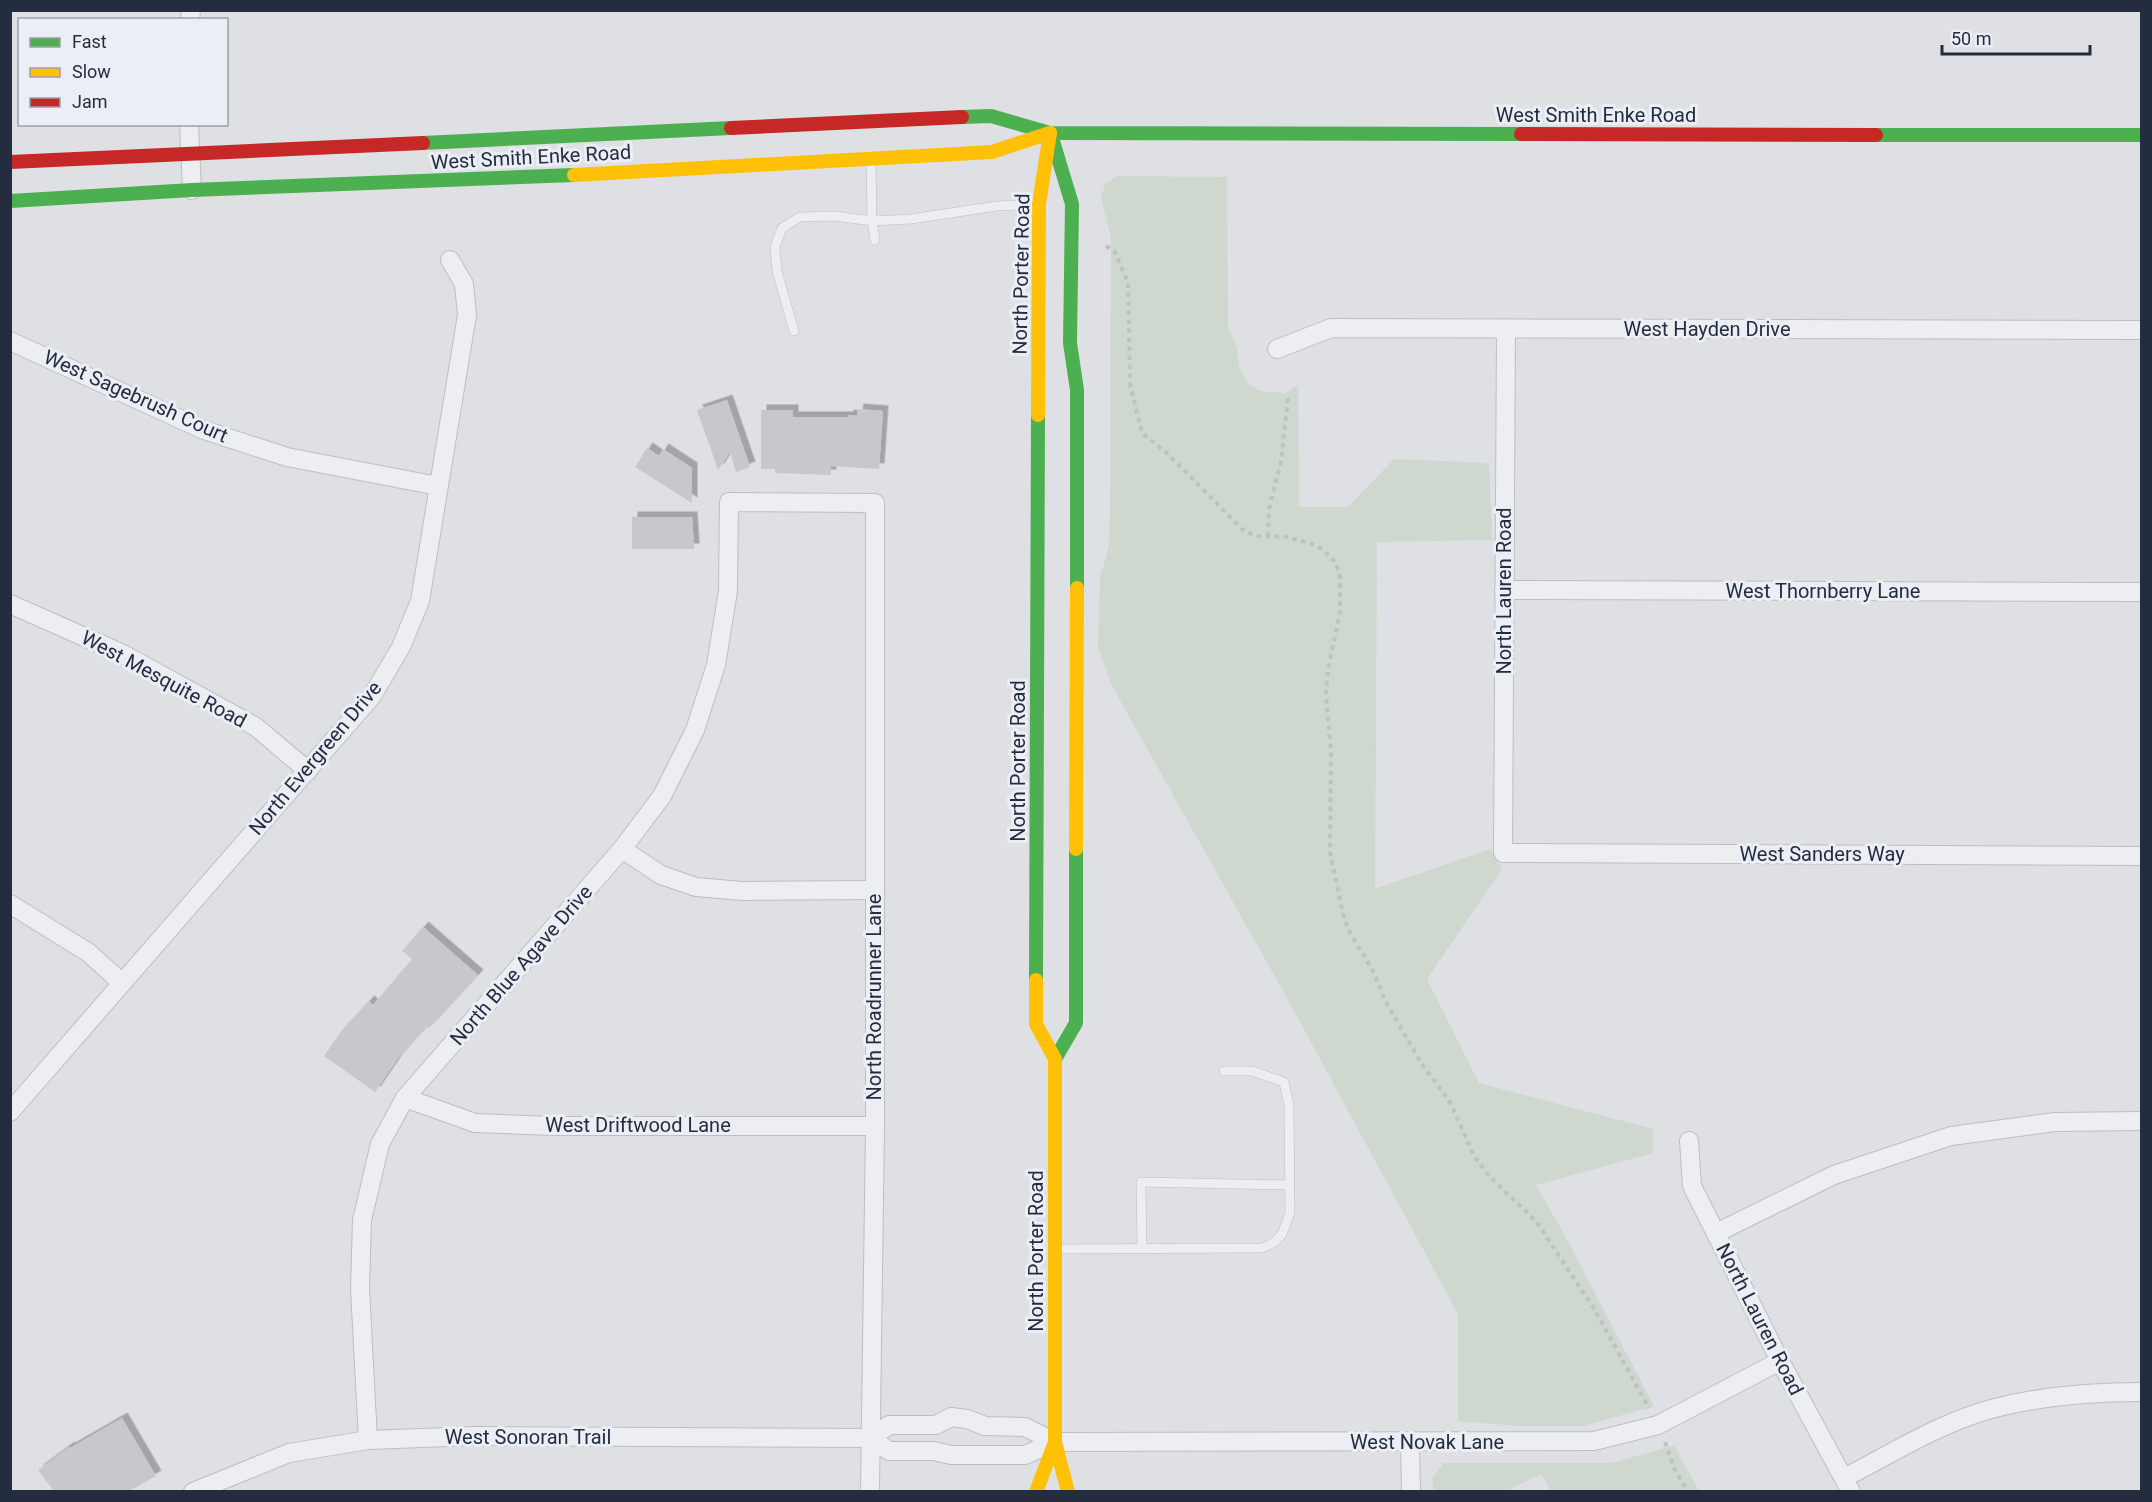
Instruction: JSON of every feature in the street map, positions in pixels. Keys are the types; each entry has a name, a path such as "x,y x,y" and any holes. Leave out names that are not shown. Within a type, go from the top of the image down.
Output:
{"street":[{"name":"West Smith Enke Road","path":"10,162 991,116 1050,133 2142,135"},
{"path":"189,126 192,190"},
{"path":"1050,133 1072,204 1070,343 1077,390 1076,1023 1055,1059"},
{"name":"West Smith Enke Road","path":"10,201 192,190 562,176 992,152 1050,133"},
{"name":"North Porter Road","path":"1050,133 1039,204 1036,1024 1055,1059 1055,1442 1068,1491"},
{"name":"North Evergreen Drive","path":"10,1112 372,696 401,647 420,602 467,315 464,284 450,260"},
{"name":"West Hayden Drive","path":"1277,349 1330,328 2142,330"},
{"name":"North Lauren Road","path":"1503,853 1506,329"},
{"name":"West Sagebrush Court","path":"10,341 204,430 287,457 438,486"},
{"name":"North Blue Agave Drive","path":"368,1440 360,1289 362,1220 380,1144 405,1098 622,849 662,796 695,730 716,665 728,591 729,502 875,502"},
{"name":"North Roadrunner Lane","path":"870,1491 874,1126 875,502"},
{"name":"West Thornberry Lane","path":"1504,590 2142,592"},
{"name":"West Mesquite Road","path":"10,604 123,654 256,727 308,771"},
{"path":"622,849 661,875 696,887 742,891 874,890"},
{"name":"West Sanders Way","path":"1503,853 2142,856"},
{"path":"10,904 89,953 122,983"},
{"name":"West Driftwood Lane","path":"405,1098 475,1123 554,1126 874,1126"},
{"path":"1716,1233 1834,1175 1951,1136 2055,1122 2142,1121"},
{"name":"North Lauren Road","path":"1689,1141 1692,1186 1780,1361 1848,1485"},
{"name":"West Novak Lane","path":"1055,1442 1594,1442 1658,1425 1780,1361"},
{"path":"1848,1485 1945,1426 1994,1408 2063,1396 2142,1392"},
{"name":"West Sonoran Trail","path":"200,1490 289,1453 368,1440 475,1436 871,1438 890,1425 936,1425 951,1417 967,1419 985,1426 1025,1427 1055,1442"},
{"name":"West Sonoran Trail","path":"871,1438 889,1451 934,1451 951,1455 1025,1455 1055,1442"},
{"name":"North Porter Road","path":"1036,1491 1055,1442"},
{"path":"1410,1442 1411,1491"}],"lane":[{"path":"871,158 872,221 875,240"},
{"path":"794,331 777,271 775,247 782,228 800,217 835,216 872,221 911,219 997,206 1039,204"},
{"path":"1055,1249 1262,1248 1275,1242 1282,1234 1290,1213 1289,1106 1284,1082 1252,1071 1224,1071"},
{"path":"1142,1248 1141,1182 1289,1185"}],"path":[{"path":"1106,246 1115,252 1128,283 1130,384 1142,433 1168,454 1244,531 1258,536 1286,537 1310,543 1322,549 1336,562 1340,578 1340,611 1331,651 1326,693 1331,752 1330,852 1342,914 1349,932 1372,969 1386,1002 1416,1056 1450,1102 1474,1156 1490,1177 1536,1221 1593,1307 1658,1425 1674,1468 1688,1491"},
{"path":"1268,536 1269,509 1281,461 1288,398"}],"shaded area":[{"path":"1117,176 1227,177 1228,325 1237,348 1239,366 1248,383 1260,391 1286,393 1298,385 1299,507 1348,507 1394,459 1489,463 1492,540 1377,542 1375,889 1490,849 1502,869 1427,979 1479,1083 1653,1129 1653,1153 1536,1185 1654,1406 1583,1426 1519,1426 1458,1421 1458,1314 1293,1009 1112,686 1098,647 1100,578 1109,546 1110,516 1111,238 1101,198 1105,184"},
{"path":"1674,1445 1699,1491 1551,1491 1541,1474 1507,1491 1434,1491 1432,1478 1444,1463 1613,1463"}],"building":[{"path":"727,400 750,467 736,472 730,452 718,470 697,410"},
{"path":"858,409 883,411 879,469 831,466 831,475 775,473 775,469 761,469 761,410 793,410 793,417 848,417 848,415 857,416"},
{"path":"647,448 659,456 663,449 692,468 692,503 635,467"},
{"path":"632,517 692,517 694,549 632,549"},
{"path":"423,927 478,975 398,1058 375,1092 324,1056 342,1030 369,1001 373,1005 412,959 402,951"},
{"path":"122,1418 156,1476 129,1491 54,1491 38,1470 69,1447"}],"traffic: fast":[{"path":"962,117 991,116 1050,133 1521,134"},
{"path":"423,143 731,128"},
{"path":"1876,135 2142,135"},
{"path":"1052,138 1072,204 1070,343 1077,390 1077,588"},
{"path":"10,201 192,190 574,175"},
{"path":"1036,980 1038,415"},
{"path":"1055,1059 1076,1023 1076,849"}],"traffic: slow":[{"path":"1038,415 1039,204 1050,133"},
{"path":"574,175 992,152 1050,133"},
{"path":"1076,849 1077,588"},
{"path":"1036,980 1036,1024 1055,1059 1055,1442 1068,1492"},
{"path":"1036,1492 1055,1442"}],"traffic: jam":[{"path":"731,128 962,117"},
{"path":"1521,134 1876,135"},
{"path":"10,162 423,143"}]}
